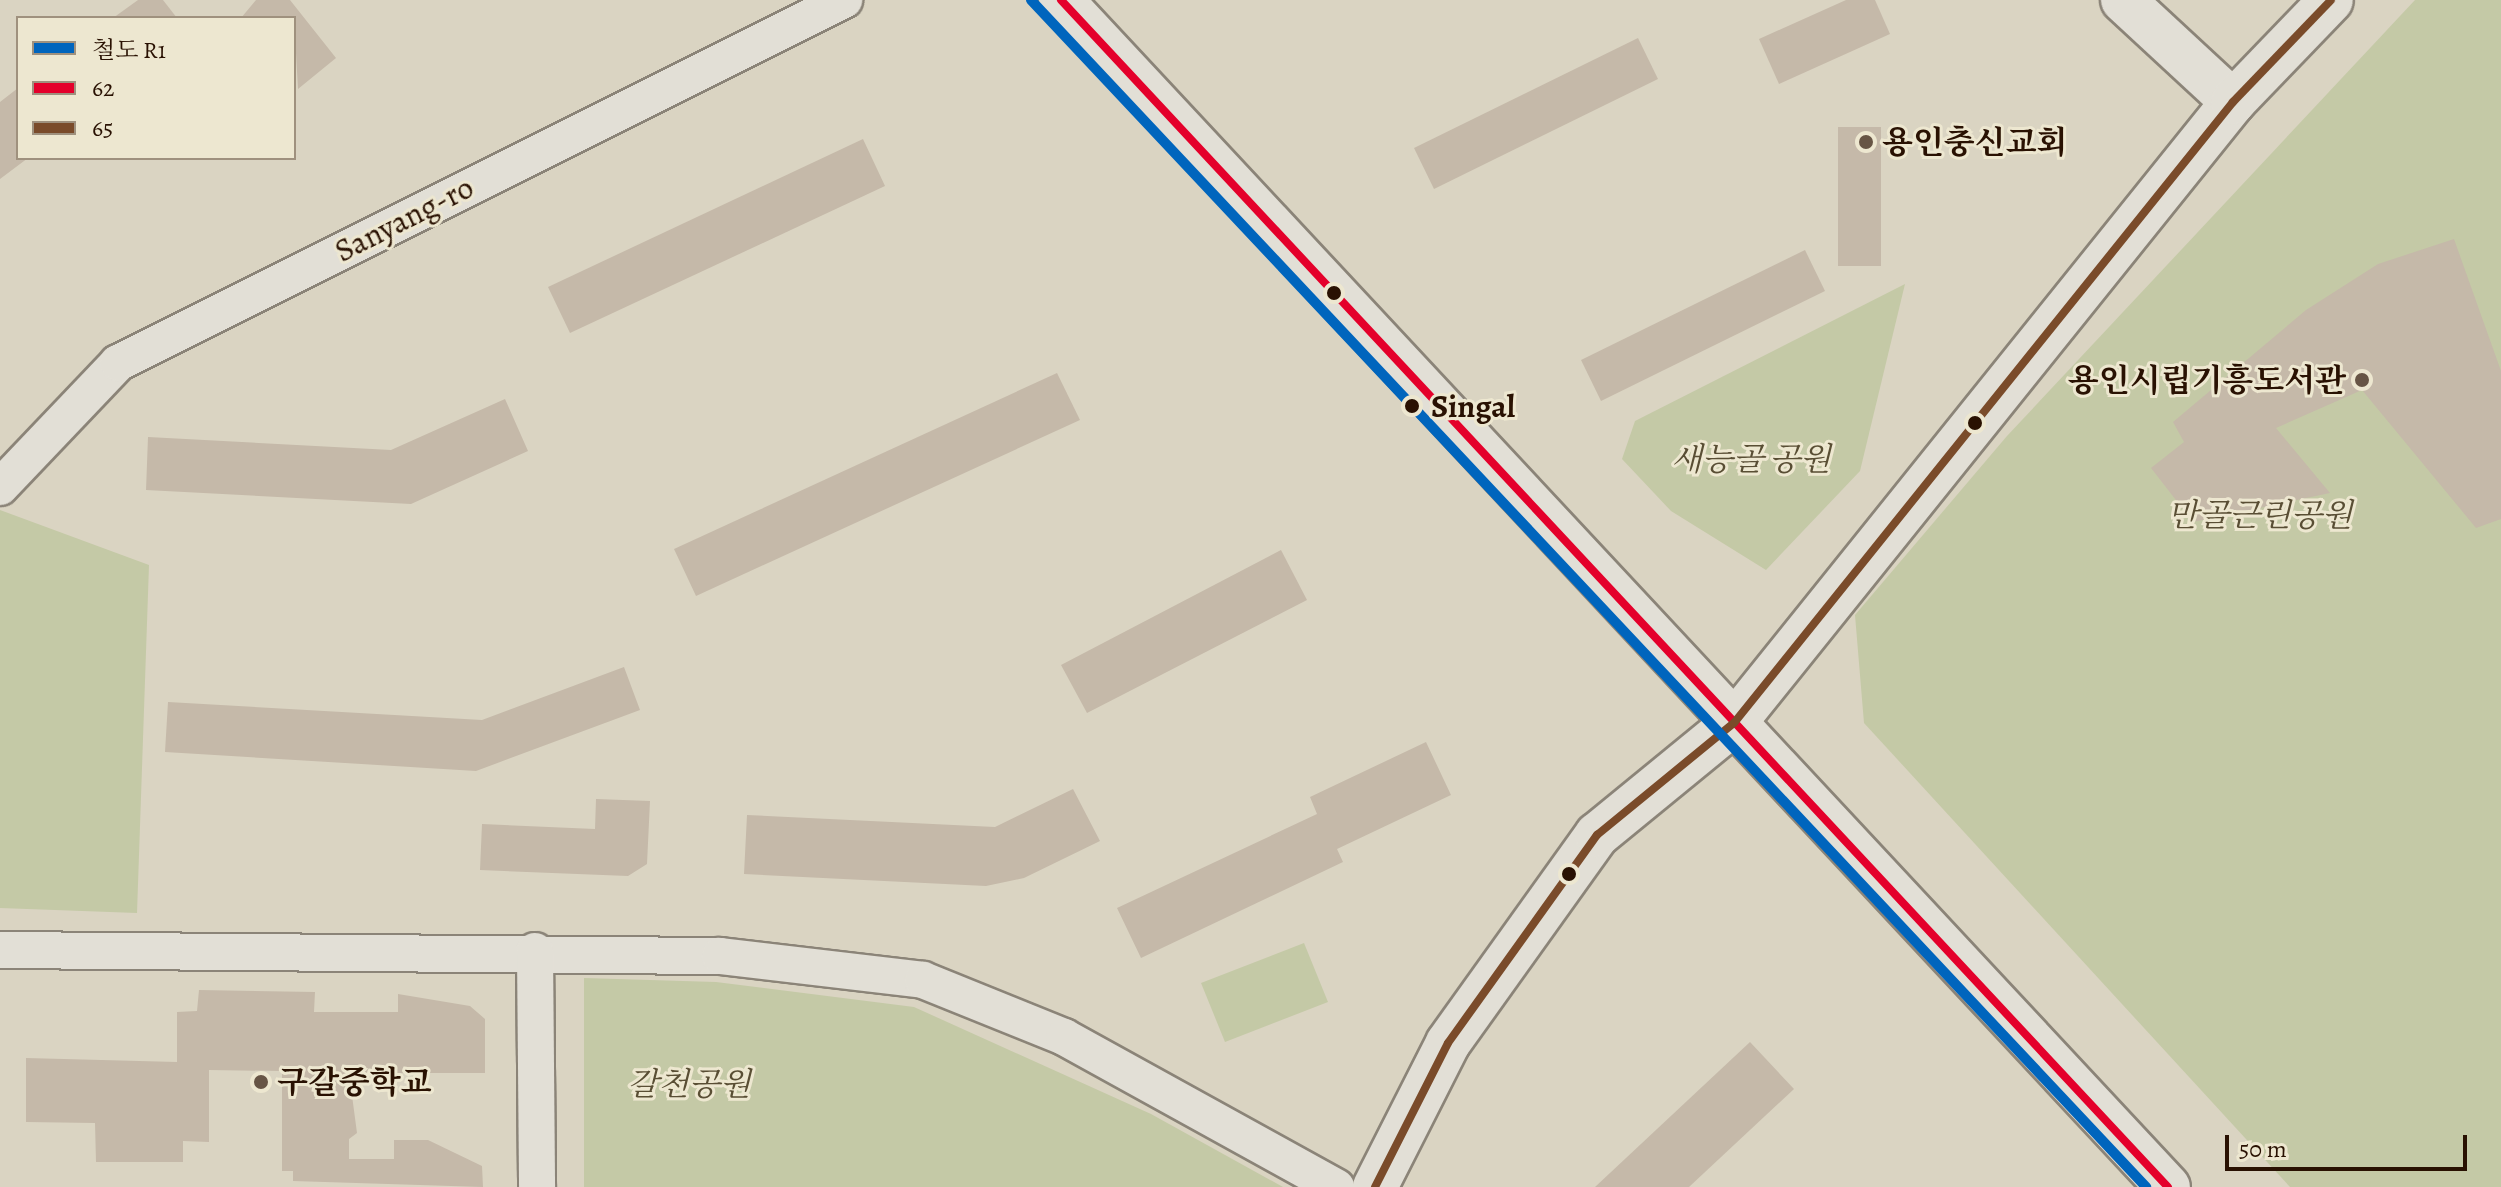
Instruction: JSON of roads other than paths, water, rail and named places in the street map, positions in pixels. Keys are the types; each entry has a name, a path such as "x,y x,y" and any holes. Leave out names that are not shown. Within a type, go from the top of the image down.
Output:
{"street":[{"name":"Sanyang-ro","path":"0,487 118,363 844,0"},
{"path":"1061,0 2168,1187"},
{"path":"2123,0 2233,102"},
{"path":"1375,1187 1448,1043 1597,835 1734,723 2233,102 2331,0"},
{"path":"0,950 535,951 720,956 923,980 1064,1037 1336,1187"},
{"path":"535,951 537,1187"}],"rail line":[{"name":"R1","path":"1031,0 2146,1187"}],"place":[{"name":"용인충신교회","path":"1866,142"},
{"name":"용인시립기흥도서관","path":"2362,380"},
{"name":"Singal","path":"1412,406"},
{"name":"구갈중학교","path":"261,1082"}],"park label":[{"name":"새능골 공원","path":"1751,459"},
{"name":"만골근린공원","path":"2260,515"},
{"name":"갈천공원","path":"689,1084"}]}
